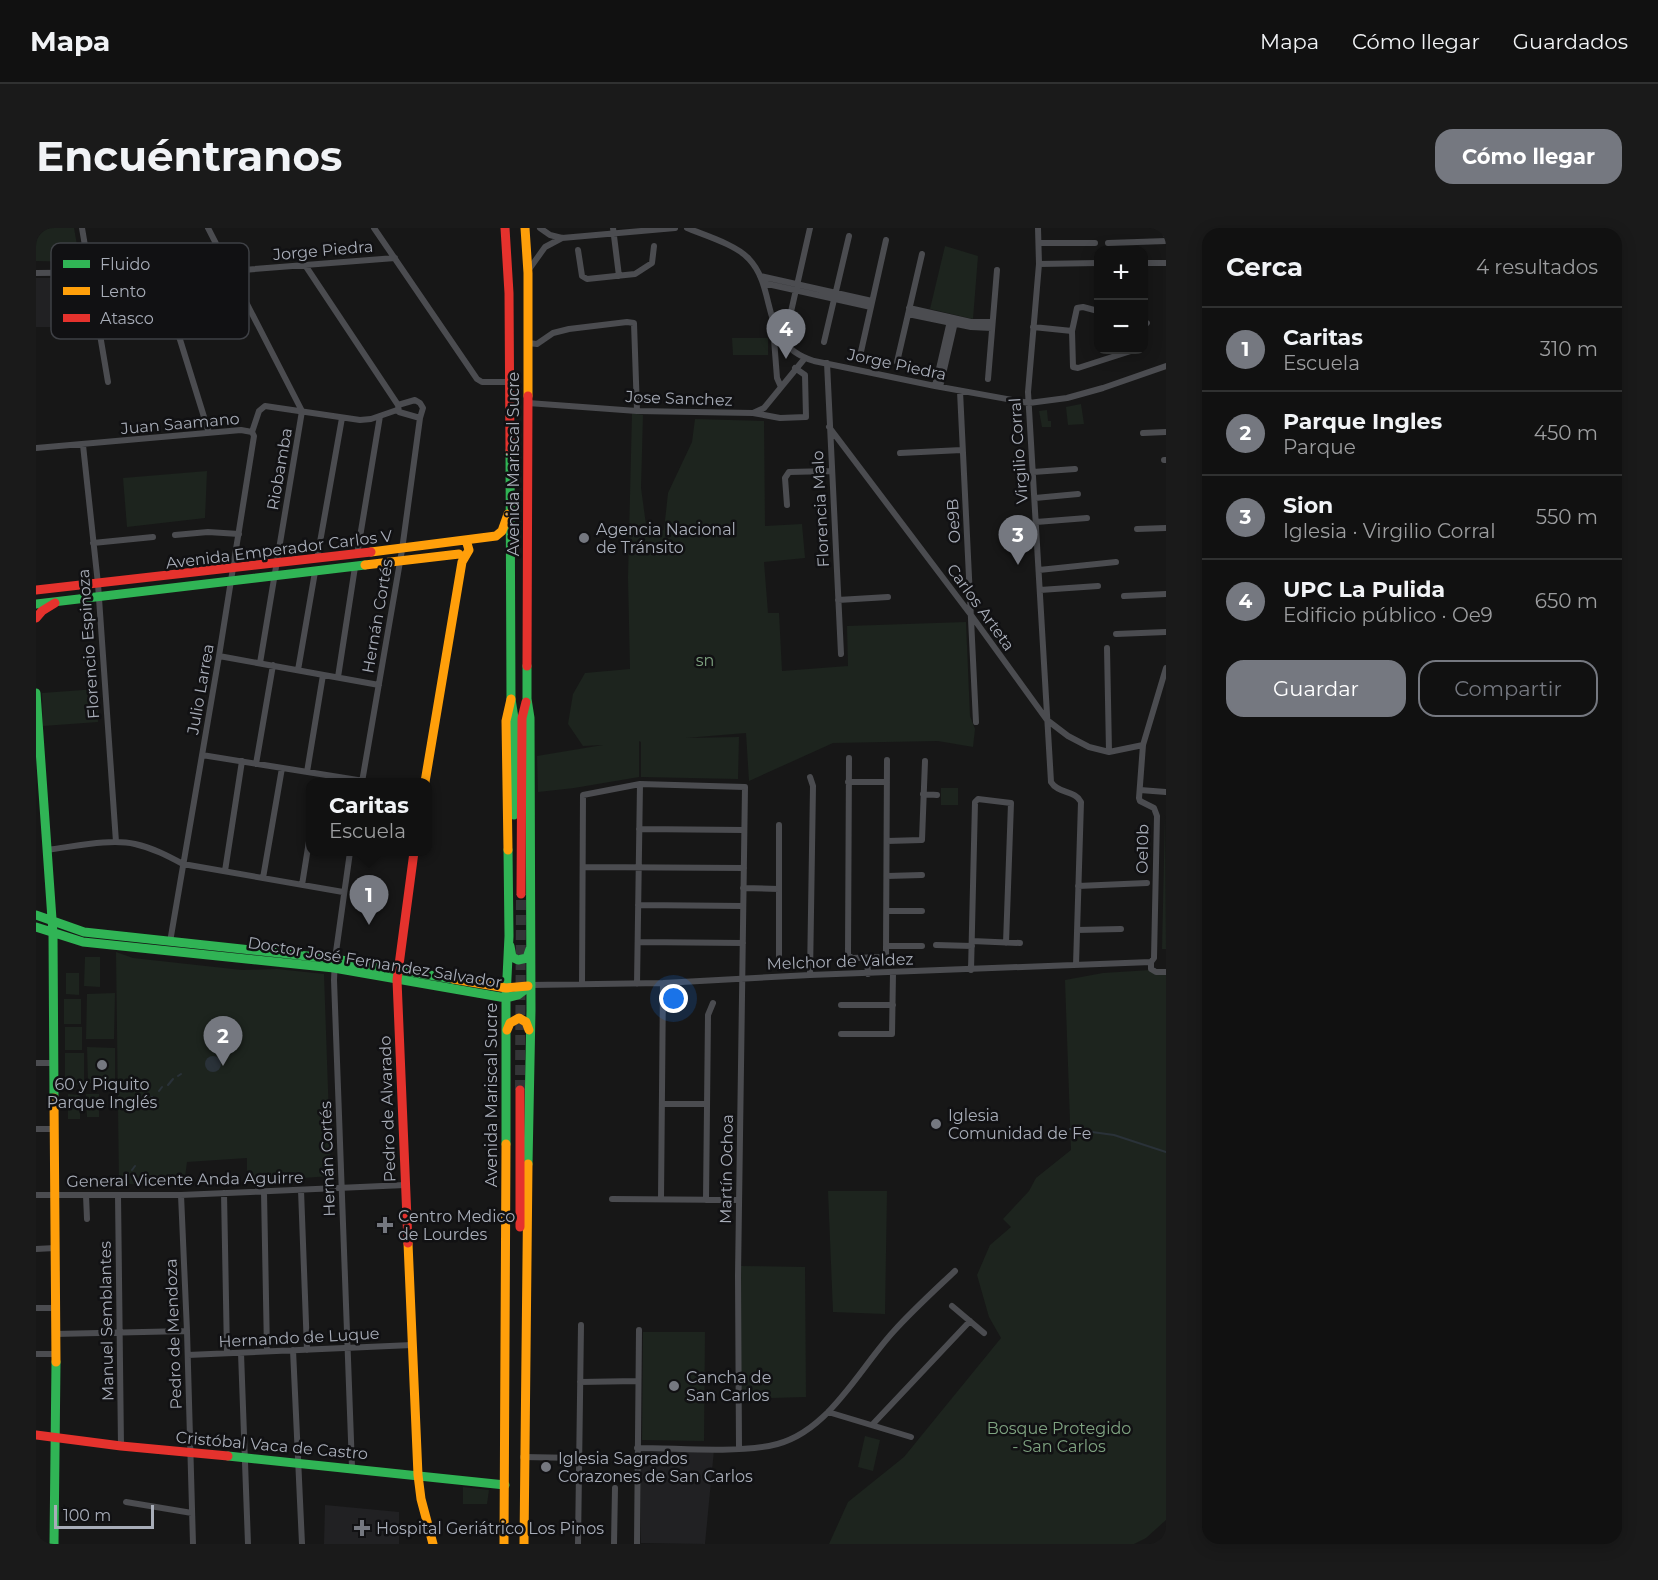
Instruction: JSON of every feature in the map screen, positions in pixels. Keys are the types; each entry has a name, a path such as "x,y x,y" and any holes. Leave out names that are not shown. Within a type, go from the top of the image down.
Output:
{"main road":[{"name":"Avenida Mariscal Sucre","path":"505,228 509,293 511,699 514,718 518,894 522,718 527,699"},
{"name":"Avenida Mariscal Sucre","path":"524,1544 525,1308 531,985 530,718 527,699 528,273 525,228"},
{"name":"Avenida Emperador Carlos V","path":"36,590 402,550 499,534 509,511"},
{"path":"426,778 461,558 469,550 463,540"},
{"name":"Avenida Emperador Carlos V","path":"36,604 400,562 461,558"},
{"path":"36,618 42,611 57,602"},
{"path":"36,693 52,921 56,1439 54,1544"},
{"name":"Avenida Mariscal Sucre","path":"504,1544 508,936 506,721 511,699"},
{"name":"Pedro de Alvarado","path":"413,856 397,975 418,1475 421,1499 433,1544"},
{"name":"Doctor José Fernandez Salvador","path":"36,915 84,932 169,945 334,963 506,993 531,985"},
{"name":"Doctor José Fernandez Salvador","path":"36,927 83,942 169,945"},
{"path":"508,936 514,959 525,960 530,949"},
{"path":"507,1030 512,1020 523,1019 528,1026 530,1039"},
{"name":"Avenida Mariscal Sucre","path":"506,1311 513,1253 517,1090 521,1289 525,1308"},
{"name":"Cristóbal Vaca de Castro","path":"36,1435 121,1446 352,1467 505,1485"}],"street":[{"path":"82,228 84,243"},
{"name":"Riobamba","path":"208,228 216,243"},
{"path":"374,228 479,381 510,382"},
{"path":"540,228 550,235 562,238"},
{"path":"528,273 544,248 562,238 614,231 675,228"},
{"name":"Jorge Piedra","path":"687,228 743,253 752,262 761,280 773,325 785,342 805,358 937,387 1029,403 1066,398 1166,366"},
{"path":"788,325 810,228"},
{"name":"Virgilio Corral","path":"1038,228 1039,264 1028,392 1047,720 1051,782 1054,788 1080,798 1078,886"},
{"path":"1163,228 1166,235"},
{"path":"614,231 619,276"},
{"path":"824,342 849,236"},
{"path":"860,356 885,240"},
{"path":"1108,243 1166,241"},
{"path":"1039,243 1095,243"},
{"path":"578,250 584,279 635,274 652,262 654,246"},
{"path":"897,362 922,254"},
{"name":"Jorge Piedra","path":"249,269 395,258"},
{"path":"1039,264 1094,263"},
{"path":"1148,263 1166,263"},
{"path":"305,265 398,408 402,414 420,418 423,408 415,400 398,408"},
{"path":"988,379 997,270"},
{"path":"761,280 871,304"},
{"name":"Riobamba","path":"249,308 302,411 260,663"},
{"path":"1094,310 1077,308 1072,331 1071,365 1078,368 1122,354"},
{"path":"909,311 971,327 992,325"},
{"path":"937,387 953,321"},
{"path":"528,343 537,344 554,333 569,329 634,323 638,411"},
{"path":"773,325 777,378 781,387"},
{"path":"1033,327 1072,331"},
{"path":"100,339 108,382"},
{"path":"180,339 209,433"},
{"name":"Jose Sanchez","path":"528,403 638,411 753,413 765,408 805,358"},
{"name":"Florencia Malo","path":"827,363 841,654"},
{"path":"753,413 780,418 806,417 805,375 795,368"},
{"name":"Oe9B","path":"960,391 976,722"},
{"name":"Juan Saamano","path":"36,448 241,430 252,432 259,411 263,407 360,420 380,417 398,408"},
{"path":"357,555 380,417"},
{"path":"317,559 342,418"},
{"name":"Hernán Cortés","path":"363,778 402,550 420,418"},
{"name":"Carlos Arteta","path":"829,427 1047,720 1068,736 1089,747 1109,752 1143,745"},
{"name":"Julio Larrea","path":"169,945 239,534 254,436 252,432"},
{"path":"1143,433 1166,432"},
{"name":"Florencio Espinoza","path":"83,445 98,584 116,842"},
{"path":"900,453 962,450"},
{"path":"1033,472 1075,468"},
{"path":"787,504 785,478 789,472 831,471"},
{"path":"1035,498 1078,494"},
{"path":"1036,522 1087,518"},
{"path":"1137,529 1166,528"},
{"path":"175,535 208,532 239,534"},
{"path":"93,543 153,537"},
{"path":"1039,570 1116,562"},
{"path":"338,677 355,567"},
{"path":"298,670 315,572"},
{"path":"1040,590 1098,585"},
{"path":"1124,596 1166,594"},
{"path":"838,600 888,597"},
{"path":"1116,634 1166,632"},
{"path":"1107,648 1109,752"},
{"path":"219,656 379,685"},
{"path":"256,764 273,665"},
{"path":"1166,668 1143,745 1140,790 1166,792"},
{"path":"307,772 323,675"},
{"path":"202,755 341,778"},
{"path":"849,758 848,955 852,958 885,956 887,946 887,760"},
{"path":"225,871 242,761"},
{"path":"887,840 922,840 925,761"},
{"path":"263,878 282,768"},
{"path":"320,774 320,778"},
{"path":"810,777 813,786 810,975"},
{"path":"848,782 887,782"},
{"path":"582,984 583,795 640,784 637,984"},
{"name":"Martín Ochoa","path":"640,784 745,786 739,1200 739,1448"},
{"name":"Oe10b","path":"1140,790 1140,801 1154,808 1157,816 1154,958 1151,962"},
{"path":"924,794 938,795"},
{"path":"971,970 975,802 978,799 1011,802 1006,942"},
{"path":"779,825 779,965"},
{"path":"639,829 744,830"},
{"path":"46,850 116,842 134,843 161,852 183,864 343,892"},
{"path":"302,885 307,856"},
{"name":"Hernán Cortés","path":"349,856 334,963 352,1467"},
{"path":"583,867 744,868"},
{"path":"887,876 922,875"},
{"path":"1076,965 1078,886 1147,883"},
{"path":"743,888 779,889"},
{"path":"638,905 743,906"},
{"path":"887,911 922,911"},
{"path":"1077,930 1121,929"},
{"path":"638,942 743,943"},
{"path":"936,945 1020,943"},
{"path":"887,946 922,946"},
{"path":"867,958 868,974"},
{"path":"1151,962 1151,969 1166,972"},
{"name":"Melchor de Valdez","path":"531,985 637,984 1151,962"},
{"path":"840,1034 892,1034 893,973"},
{"path":"661,1199 663,983"},
{"path":"706,1200 705,1104 708,1014 713,1003"},
{"path":"841,1005 892,1005"},
{"path":"36,1063 54,1063"},
{"path":"662,1104 705,1104"},
{"path":"36,1129 53,1129"},
{"name":"General Vicente Anda Aguirre","path":"36,1195 181,1196 405,1185"},
{"path":"301,1190 307,1350"},
{"path":"264,1192 267,1352"},
{"path":"224,1193 227,1353"},
{"path":"86,1195 87,1219"},
{"name":"Manuel Semblantes","path":"118,1195 121,1446"},
{"name":"Pedro de Mendoza","path":"181,1196 193,1544"},
{"path":"612,1199 739,1200"},
{"path":"36,1249 55,1248"},
{"path":"637,1448 770,1446 805,1431 828,1412 895,1329 955,1271"},
{"path":"952,1306 984,1333"},
{"path":"36,1308 55,1308"},
{"path":"872,1425 970,1321"},
{"path":"578,1544 581,1325"},
{"path":"637,1544 639,1330"},
{"path":"55,1334 187,1331"},
{"name":"Hernando de Luque","path":"188,1355 412,1345"},
{"path":"293,1350 302,1544"},
{"path":"241,1353 248,1544"},
{"path":"36,1354 55,1354"},
{"path":"580,1382 638,1381"},
{"path":"828,1412 911,1437"},
{"path":"524,1457 579,1458"},
{"path":"614,1544 615,1488"},
{"path":"126,1502 192,1513"}],"shaded area":[{"path":"36,278 51,278 51,327 36,327"},
{"path":"210,1056 216,1056 221,1064 219,1070 210,1072 205,1067 205,1061"},
{"path":"714,1450 705,1544 641,1543 641,1452"},
{"name":"Hospital Geriátrico Los Pinos","path":"325,1505 399,1512 399,1544 324,1544"}],"green space":[{"path":"36,228 74,228 77,243 51,243 51,261 36,261"},
{"path":"945,246 978,256 973,319 930,309"},
{"path":"732,338 768,338 768,355 733,355"},
{"path":"1081,404 1084,424 1068,425 1066,407"},
{"path":"1047,410 1051,427 1042,427 1039,411"},
{"name":"sn","path":"632,413 643,415 641,488 647,532 664,530 668,493 692,442 695,419 764,421 765,526 802,524 805,558 764,562 768,613 779,613 782,671 848,666 847,626 966,622 970,716 975,729 973,747 938,741 833,743 749,781 746,733 686,738 739,737 738,779 641,777 641,742 639,741 639,777 538,792 537,756 603,745 583,746 568,724 573,694 585,673 630,669 628,578"},
{"path":"207,471 205,518 127,527 123,478"},
{"path":"97,689 98,722 43,726 42,693"},
{"path":"941,788 958,788 958,805 941,805"},
{"path":"1165,815 1166,949 1162,949"},
{"path":"116,952 133,958 242,970 277,969 324,974 331,1176 247,1182 247,1158 187,1162 184,1185 119,1184"},
{"path":"85,957 100,957 100,987 84,986"},
{"name":"Bosque Protegido - San Carlos","path":"1166,969 1166,1520 1146,1538 1134,1544 829,1544 848,1502 904,1457 1001,1338 989,1317 977,1275 990,1245 1011,1227 1003,1219 1029,1191 1036,1178 1071,1150 1065,980 1103,973"},
{"path":"66,973 79,973 79,995 66,994"},
{"path":"115,993 114,1039 86,1039 87,994"},
{"path":"64,999 81,999 81,1024 64,1024"},
{"path":"65,1027 82,1027 82,1050 65,1050"},
{"path":"87,1047 115,1048 115,1084 88,1083"},
{"path":"65,1053 84,1053 84,1085 65,1085"},
{"path":"68,1094 80,1095 80,1119 68,1119"},
{"path":"86,1094 99,1094 99,1117 87,1117"},
{"path":"828,1191 887,1191 885,1314 833,1312"},
{"path":"740,1266 805,1267 806,1397 741,1399"},
{"name":"Cancha de San Carlos","path":"643,1332 705,1332 704,1441 642,1440"},
{"path":"865,1436 880,1440 873,1471 858,1467"},
{"path":"463,1487 489,1490 487,1504 463,1504"}],"waterway":[{"path":"168,1085 173,1079"},
{"path":"159,1091 162,1087"},
{"path":"149,1105 152,1097"},
{"path":"1070,1129 1114,1135 1166,1152"},
{"path":"132,1170 135,1166"}],"tunnel":[{"path":"520,1090 521,894"}],"traffic: fast":[{"path":"510,451 514,815"},
{"path":"36,604 365,565"},
{"path":"527,666 527,699 530,718 531,1010 528,1164"},
{"path":"36,693 53,933 54,1098"},
{"path":"506,1144 508,850"},
{"path":"36,915 84,932 335,959 453,979"},
{"path":"36,927 83,942 334,968 506,998 518,995 531,985"},
{"path":"510,946 512,957 518,960 527,958 530,949"},
{"path":"54,1544 56,1362"},
{"path":"228,1456 505,1485"}],"traffic: slow":[{"path":"525,228 528,273 528,396"},
{"path":"371,552 496,536 502,531 508,514"},
{"path":"426,778 462,562 469,550 466,540"},
{"path":"365,565 459,554"},
{"path":"508,850 506,721 511,699"},
{"path":"453,979 506,988 528,986"},
{"path":"507,1030 510,1023 519,1018 526,1022 529,1030"},
{"path":"54,1098 56,1362"},
{"path":"504,1544 506,1144"},
{"path":"524,1544 528,1164"},
{"path":"408,1243 418,1475 421,1499 433,1544"}],"traffic: jam":[{"path":"505,228 509,293 510,451"},
{"path":"527,666 528,396"},
{"path":"36,590 371,552"},
{"path":"36,618 55,603"},
{"path":"521,894 522,718 526,702"},
{"path":"408,1243 397,980 413,856"},
{"path":"520,1090 520,1227"},
{"path":"36,1435 228,1456"}],"place":[{"name":"UPC La Pulida","path":"786,359"},
{"name":"Agencia Nacional de Tránsito","path":"584,538"},
{"name":"Sion","path":"1018,565"},
{"name":"Caritas","path":"369,925"},
{"name":"60 y Piquito Parque Inglés","path":"102,1065"},
{"name":"Parque Ingles","path":"223,1066"},
{"name":"Iglesia Comunidad de Fe","path":"936,1124"},
{"name":"Centro Medico de Lourdes","path":"385,1225"},
{"name":"Cancha de San Carlos","path":"674,1386"},
{"name":"Iglesia Sagrados Corazones de San Carlos","path":"546,1467"},
{"name":"Hospital Geriátrico Los Pinos","path":"362,1528"}]}
